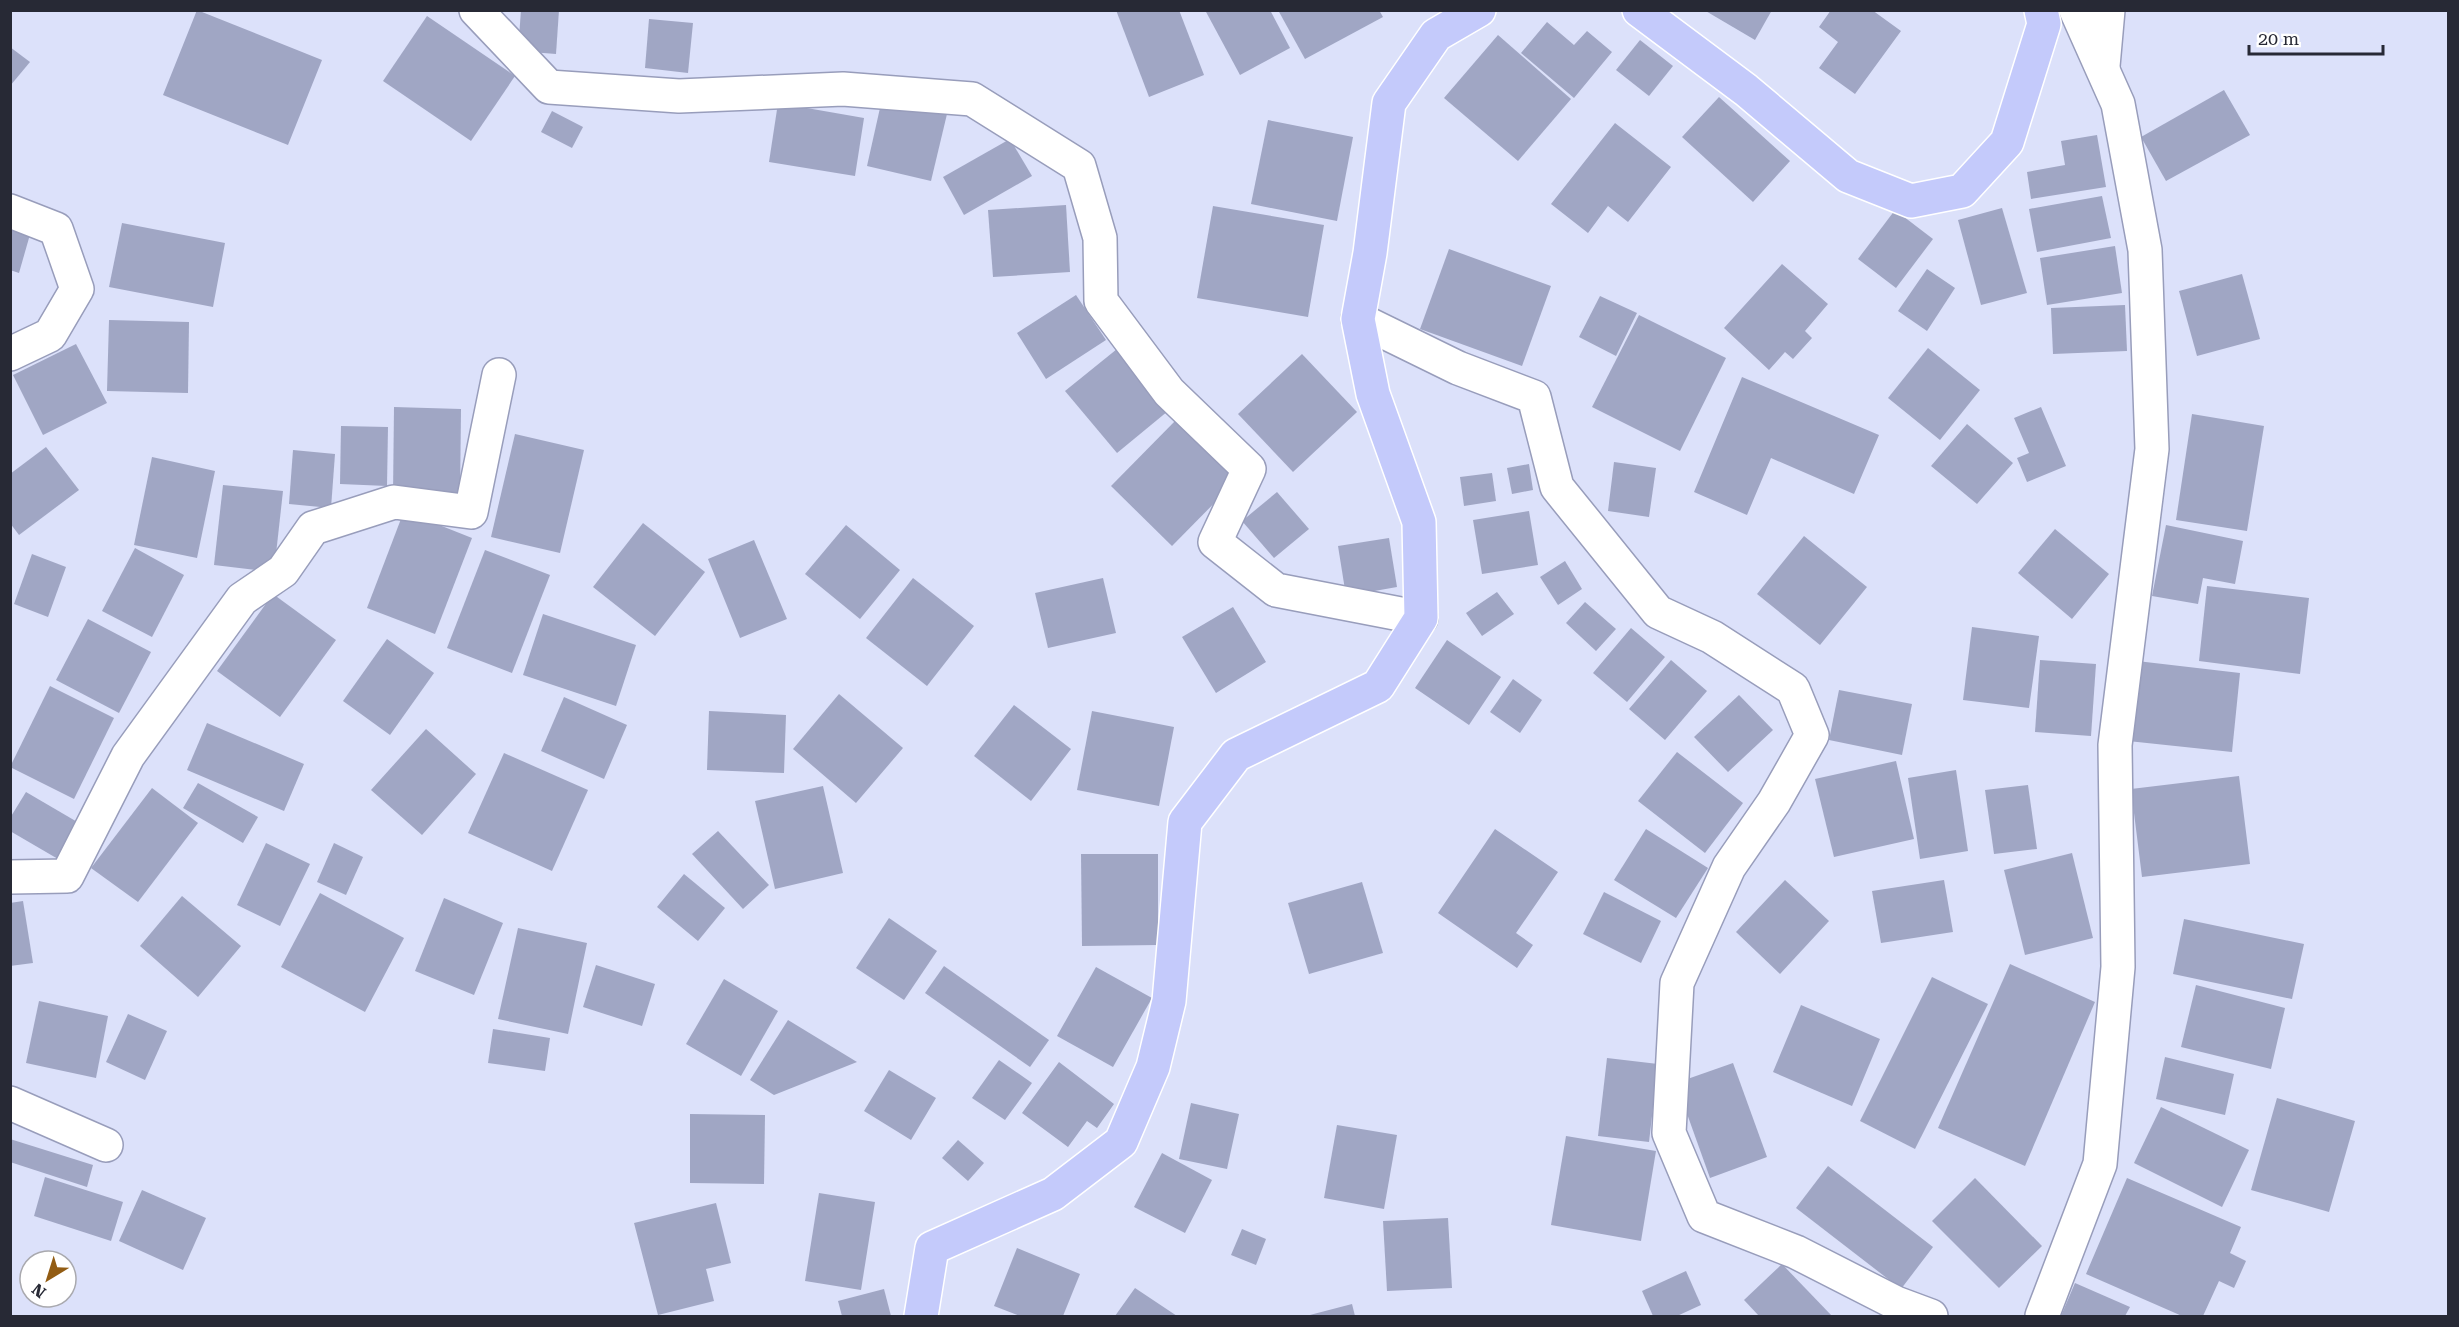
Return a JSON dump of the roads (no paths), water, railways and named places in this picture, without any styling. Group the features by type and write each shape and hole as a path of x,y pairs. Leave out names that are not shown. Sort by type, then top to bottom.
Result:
{"main road":[{"path":"921,1317 932,1248 1053,1194 1121,1142 1153,1067 1169,1001 1185,822 1236,755 1378,686 1421,618 1419,522 1373,394 1358,319 1370,254 1389,103 1436,35 1479,10"},
{"path":"1639,10 1746,90 1848,176 1911,201 1962,191 2007,142 2044,24 2041,10"}],"street":[{"path":"476,10 549,87 679,96 843,89 972,99 1079,166 1100,238 1101,301 1169,392 1249,469 1215,542 1276,590 1421,618"},
{"path":"2042,1317 2100,1164 2118,967 2115,745 2152,449 2145,250 2118,104 2076,10"},
{"path":"2103,70 2108,10"},
{"path":"10,211 56,229 77,289 50,335 10,354"},
{"path":"1358,319 1458,368 1534,397 1557,488 1658,612 1712,637 1793,689 1812,735 1774,802 1729,867 1677,983 1668,1133 1704,1216 1796,1251 1896,1303 1931,1317"},
{"path":"10,877 67,876 128,756 242,599 283,571 313,528 394,502 471,512 499,375"},
{"path":"10,1103 106,1145"}]}
